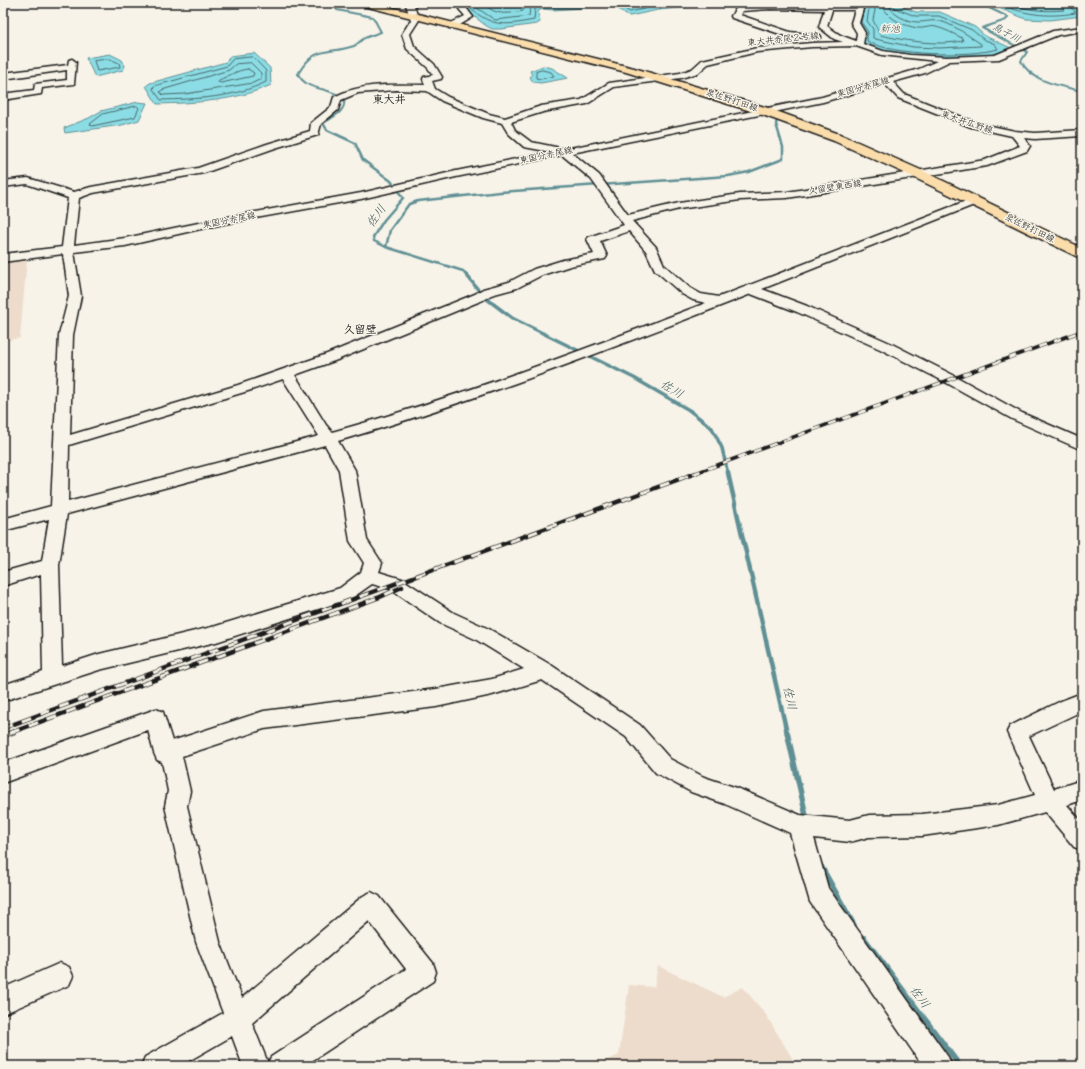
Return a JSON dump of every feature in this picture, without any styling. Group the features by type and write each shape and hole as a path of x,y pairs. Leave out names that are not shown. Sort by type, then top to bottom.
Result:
{"main road":[{"name":"泉佐野打田線","path":"362,3 662,78 764,110 838,138 918,174 1082,254"}],"street":[{"path":"414,3 410,5 415,20 406,34 410,47 431,66 438,77 427,79 431,90 445,99 486,116 505,121 509,125 511,131 528,145 562,151 595,177 628,223 652,250 659,267 686,291 698,297 719,301"},
{"path":"452,26 469,17 463,8 464,5 470,3"},
{"path":"826,5 823,27 837,37"},
{"path":"766,14 796,8 826,5 854,5 859,9 855,23 862,32 862,37 859,44"},
{"path":"766,14 790,30 811,37 837,37 892,55 949,59"},
{"name":"東国分赤尾線","path":"3,258 125,242 216,222 336,201 562,151 824,99 922,71 949,59 996,57 1056,33 1082,29"},
{"name":"東大井赤尾２号線","path":"505,121 541,109 584,102 616,84 662,78 695,71 705,62 757,50 812,45 859,44"},
{"path":"3,76 37,72 72,64 71,82 38,86"},
{"path":"3,98 38,92 37,72"},
{"name":"東大井広野線","path":"888,80 891,87 901,96 974,125 1015,134 1035,136 1082,133"},
{"path":"3,184 28,181 74,196 91,190 200,171 271,146 315,133 316,123 335,108 341,96 382,88 431,88"},
{"name":"久留壁東西線","path":"286,372 332,357 483,295 513,285 538,272 567,263 601,256 601,252 593,239 628,223 679,206 740,197 787,195 988,163 1023,150 1025,146 1024,143 1015,134"},
{"path":"53,676 50,565 59,510 63,442 66,335 75,296 68,250 74,196"},
{"path":"3,525 330,438 463,397 593,350 975,201"},
{"path":"750,289 802,309 885,346 950,379 1017,416 1082,445"},
{"path":"3,693 100,662 216,634 346,593 369,576 373,563 359,541 347,470 330,438 320,428 286,372 206,400 63,442"},
{"path":"3,579 50,565"},
{"path":"369,576 396,584 447,618 482,634 544,671 633,731 663,766 699,785 729,795 798,826 850,831 869,826 922,825 998,815 1082,790"},
{"path":"3,773 156,718 164,753 264,720 436,698 492,687 544,671"},
{"path":"1082,702 1068,706 1017,732 1049,801 1082,839"},
{"path":"170,750 179,792 176,806 208,942 256,1066"},
{"path":"798,826 818,894 938,1066"},
{"path":"154,1066 238,1019 371,904 424,972 280,1066"},
{"path":"3,1001 60,976"}],"shaded area":[{"path":"27,258 20,338 3,341 3,261"},
{"path":"658,966 723,997 743,987 766,1015 797,1066 594,1066 619,1055 629,985 654,987"}],"water":[{"path":"473,3 579,3 584,6 582,8 553,10 543,9 538,11 540,22 537,24 492,29 466,10 466,7"},
{"path":"616,3 726,3 658,10 630,16 626,15 617,8"},
{"name":"新池","path":"852,3 893,3 916,12 940,12 975,27 985,36 1011,48 984,56 948,58 911,56 882,51 862,44 857,23 860,9"},
{"path":"986,3 1069,3 1082,9 1082,16 1050,20 1026,19"},
{"path":"254,53 270,68 271,85 244,95 186,103 157,104 146,86 150,83 226,62 230,56"},
{"path":"110,54 122,60 125,66 123,70 95,77 86,58"},
{"path":"543,66 552,68 568,78 541,83 533,82 530,77 532,75 530,71"},
{"path":"138,102 147,103 139,120 122,125 65,133 64,128 89,118 101,111"}],"waterway":[{"name":"佐川","path":"328,120 338,114 342,109 344,106 344,99 332,92 307,84 298,74 304,65 316,55 322,52 345,49 354,46 365,38 381,32 373,17 337,10 335,7 339,3"},
{"name":"烏子川","path":"979,3 1008,17 1006,20 982,28 1027,52 1021,61 1032,74 1047,82 1082,91"},
{"name":"佐川","path":"330,119 323,123 327,130 355,143 363,160 391,181 403,198 384,220 373,237 374,241 386,247"},
{"path":"386,247 390,230 409,204 418,201 500,192 728,176 749,172 783,159 783,147 776,124 777,120"},
{"name":"佐川","path":"386,247 463,271 465,274"},
{"name":"佐川","path":"465,273 483,296 512,318 634,378 689,410 712,428 722,448 728,474"},
{"name":"佐川","path":"728,473 787,733"},
{"name":"佐川","path":"787,732 807,820"},
{"name":"佐川","path":"821,866 854,925"},
{"name":"佐川","path":"864,938 960,1066"}],"railway":[{"path":"693,474 1082,331"},
{"path":"3,728 696,473"},
{"path":"10,733 380,597 402,587"},
{"path":"3,736 13,732"}],"district":[{"name":"東大井","path":"389,99"},
{"name":"久留壁","path":"360,329"}]}
